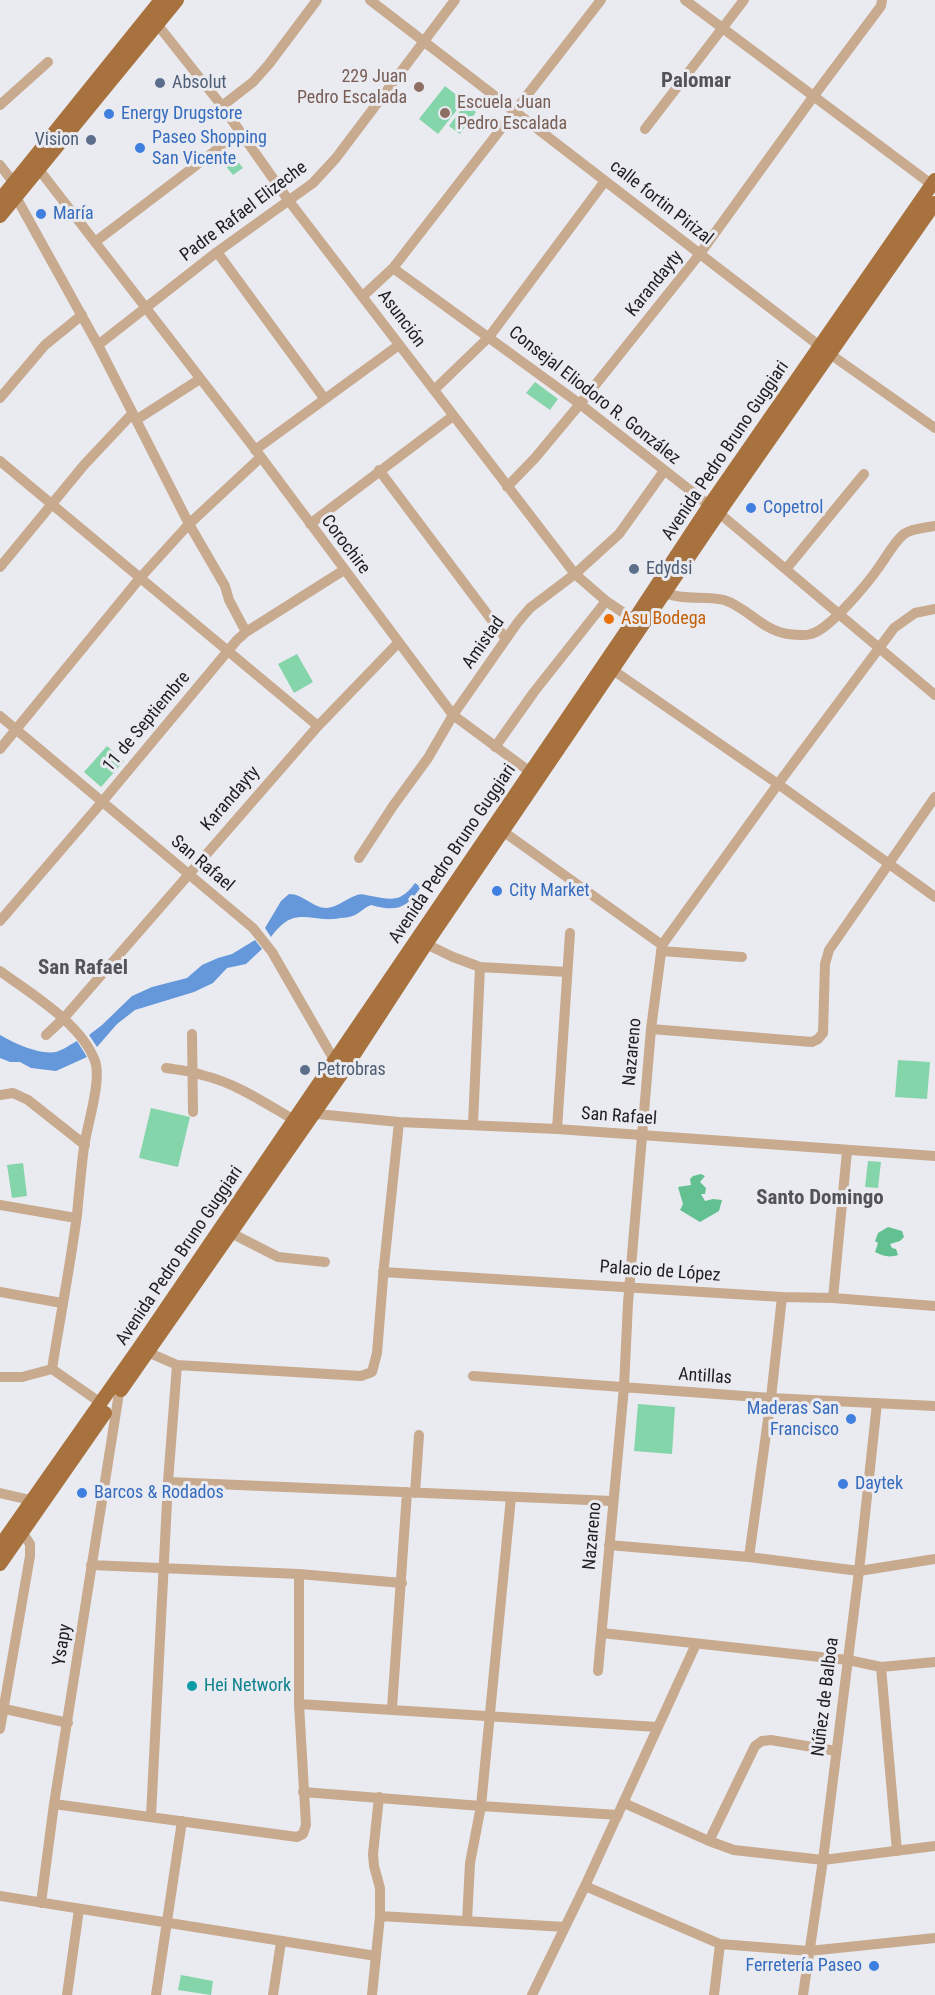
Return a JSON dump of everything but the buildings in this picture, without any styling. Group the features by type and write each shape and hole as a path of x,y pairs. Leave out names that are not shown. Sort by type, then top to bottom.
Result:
{"main road":[{"path":"153,19 161,0"},
{"path":"0,216 15,190 153,19 177,0"},
{"name":"Avenida Pedro Bruno Guggiari","path":"338,1067 714,509 825,350 930,207 934,184"},
{"path":"0,200 15,190"},
{"name":"Avenida Pedro Bruno Guggiari","path":"638,623 665,593 714,509"},
{"name":"Avenida Pedro Bruno Guggiari","path":"0,1546 119,1393 144,1350 302,1115 426,944 499,828"},
{"name":"Avenida Pedro Bruno Guggiari","path":"0,1564 22,1532 37,1501 101,1403 144,1350 231,1233 302,1115"}],"street":[{"path":"222,106 253,82 264,70 317,0"},
{"name":"calle fortin Pirizal","path":"370,0 699,255 825,350 935,428"},
{"name":"Padre Rafael Elizeche","path":"98,345 217,252 314,183 326,171 455,0"},
{"path":"363,296 393,268 601,0"},
{"path":"685,0 813,97 934,184"},
{"path":"645,129 744,0"},
{"name":"Karandayty","path":"507,487 536,458 699,255 881,3"},
{"name":"Asunción","path":"153,19 222,106 289,201 574,574 606,601 638,623"},
{"path":"0,105 48,62"},
{"path":"95,242 240,132"},
{"path":"0,165 98,345 189,524 225,586 229,600 246,632"},
{"name":"Corochire","path":"35,165 258,454 453,715 535,776"},
{"path":"434,390 489,337 605,181"},
{"path":"217,252 324,398"},
{"name":"Consejal Eliodoro R. González","path":"393,268 580,404 714,509 935,695"},
{"path":"0,398 45,345 82,315"},
{"path":"0,749 140,578 258,454 324,398 399,345"},
{"path":"0,567 84,465 134,417 200,379"},
{"path":"310,524 453,416"},
{"path":"0,461 318,726"},
{"path":"379,470 506,639"},
{"name":"Amistad","path":"359,858 428,758 453,715 530,608 574,574 619,534 664,471"},
{"path":"786,569 864,474"},
{"path":"665,593 686,599 727,601 768,627 788,634 812,634 838,614 867,584 904,534 935,525"},
{"name":"11 de Septiembre","path":"0,921 228,650 246,632 344,570"},
{"path":"495,747 534,692 606,601"},
{"name":"Nazareno","path":"598,1671 624,1387 651,1029 661,948 778,784 894,628 915,613 935,609"},
{"name":"Karandayty","path":"45,1035 63,1018 318,726 398,643"},
{"path":"608,667 778,784 935,897"},
{"name":"San Rafael","path":"0,716 253,928 272,952 338,1067"},
{"path":"651,1029 812,1042 818,1039 823,1034 825,964 829,950 935,797"},
{"path":"499,828 661,948 742,957"},
{"path":"557,1128 570,933"},
{"path":"426,944 480,967 567,972"},
{"path":"473,1124 480,967"},
{"path":"0,970 63,1018 80,1035 92,1054 96,1068 96,1084 52,1370"},
{"path":"192,1034 193,1112"},
{"path":"166,1068 222,1081 302,1115"},
{"path":"0,1095 13,1093 28,1100 85,1145"},
{"name":"San Rafael","path":"302,1115 399,1122 557,1128 935,1156"},
{"path":"144,1350 177,1365 361,1376 372,1372 377,1353 399,1122"},
{"path":"834,1298 847,1150"},
{"path":"0,1205 76,1218"},
{"path":"231,1233 278,1257 325,1262"},
{"name":"Palacio de López","path":"383,1272 935,1306"},
{"path":"0,1292 62,1304"},
{"path":"749,1557 771,1398 782,1297"},
{"path":"151,1816 168,1482 177,1365"},
{"path":"0,1377 22,1377 52,1370 101,1403"},
{"name":"Antillas","path":"473,1376 771,1398 935,1406"},
{"name":"Ysapy","path":"41,1903 54,1804 119,1393"},
{"name":"Núñez de Balboa","path":"803,1995 823,1860 878,1403"},
{"path":"392,1708 411,1492 419,1435"},
{"path":"168,1482 612,1501"},
{"path":"0,1493 37,1501"},
{"path":"467,1921 470,1863 481,1806 511,1497"},
{"path":"0,1729 30,1556 30,1544 22,1532"},
{"path":"609,1545 749,1557 859,1571 935,1559"},
{"path":"91,1565 299,1574 402,1583"},
{"path":"54,1804 297,1837 303,1834 306,1825 299,1704 299,1574"},
{"path":"602,1633 848,1660 881,1667 935,1662"},
{"path":"531,1995 585,1886 696,1644"},
{"path":"881,1667 897,1851"},
{"path":"299,1704 392,1708 657,1727"},
{"path":"2,1709 68,1723"},
{"path":"708,1841 755,1746 771,1740 836,1751"},
{"path":"303,1792 618,1815"},
{"path":"372,1995 380,1916 380,1888 373,1854 379,1797"},
{"path":"624,1803 708,1841 734,1850 823,1860 935,1846"},
{"path":"156,1995 182,1821"},
{"path":"585,1886 720,1944 809,1951 935,1938"},
{"path":"0,1896 376,1956"},
{"path":"67,1995 79,1910"},
{"path":"380,1916 565,1927"},
{"path":"273,1995 280,1942"},
{"path":"714,1995 720,1944"}],"green space":[{"path":"445,86 464,101 438,134 419,119"},
{"path":"465,104 476,112 460,134 449,126"},
{"path":"230,152 243,168 233,175 221,160"},
{"path":"535,382 558,399 550,410 526,393"},
{"path":"297,654 313,682 294,693 278,664"},
{"path":"107,746 124,761 101,787 84,772"},
{"path":"898,1060 930,1062 927,1099 895,1097"},
{"path":"151,1108 190,1117 178,1167 139,1158"},
{"path":"868,1161 881,1162 878,1188 865,1187"},
{"path":"23,1163 27,1196 12,1198 7,1165"},
{"path":"701,1174 705,1176 700,1182 706,1188 705,1194 701,1194 705,1201 722,1200 719,1211 700,1222 680,1210 683,1204 678,1187 691,1185 690,1179"},
{"path":"888,1227 902,1231 904,1237 890,1244 896,1249 898,1255 886,1256 875,1252 878,1233"},
{"path":"638,1404 675,1407 672,1454 634,1451"},
{"path":"181,1975 213,1981 211,1995 178,1990"}],"water":[{"path":"415,883 421,887 411,900 400,907 388,908 371,905 355,915 344,918 296,918 280,927 271,937 265,928 281,901 289,894 327,908 361,894 385,898 401,897"},
{"path":"255,940 262,949 246,964 227,968 213,983 194,992 135,1010 117,1024 97,1047 89,1035 132,996 152,987 187,978 202,965 232,954"},
{"path":"0,1035 27,1048 42,1052 56,1052 77,1041 87,1057 56,1071 31,1068 20,1062 10,1062 0,1058"}],"place":[{"name":"Absolut","path":"160,83"},
{"name":"229 Juan Pedro Escalada","path":"419,87"},
{"name":"Escuela Juan Pedro Escalada","path":"445,113"},
{"name":"Energy Drugstore","path":"109,114"},
{"name":"Vision","path":"91,140"},
{"name":"Paseo Shopping San Vicente","path":"140,148"},
{"name":"María","path":"41,214"},
{"name":"Copetrol","path":"751,508"},
{"name":"Edydsi","path":"634,569"},
{"name":"Asu Bodega","path":"609,619"},
{"name":"City Market","path":"497,891"},
{"name":"Petrobras","path":"305,1070"},
{"name":"Maderas San Francisco","path":"851,1419"},
{"name":"Daytek","path":"843,1484"},
{"name":"Barcos & Rodados","path":"82,1493"},
{"name":"Hei Network","path":"192,1686"},
{"name":"Ferretería Paseo","path":"874,1966"}],"district":[{"name":"Palomar","path":"696,82"},
{"name":"San Rafael","path":"83,969"},
{"name":"Santo Domingo","path":"820,1199"}]}
